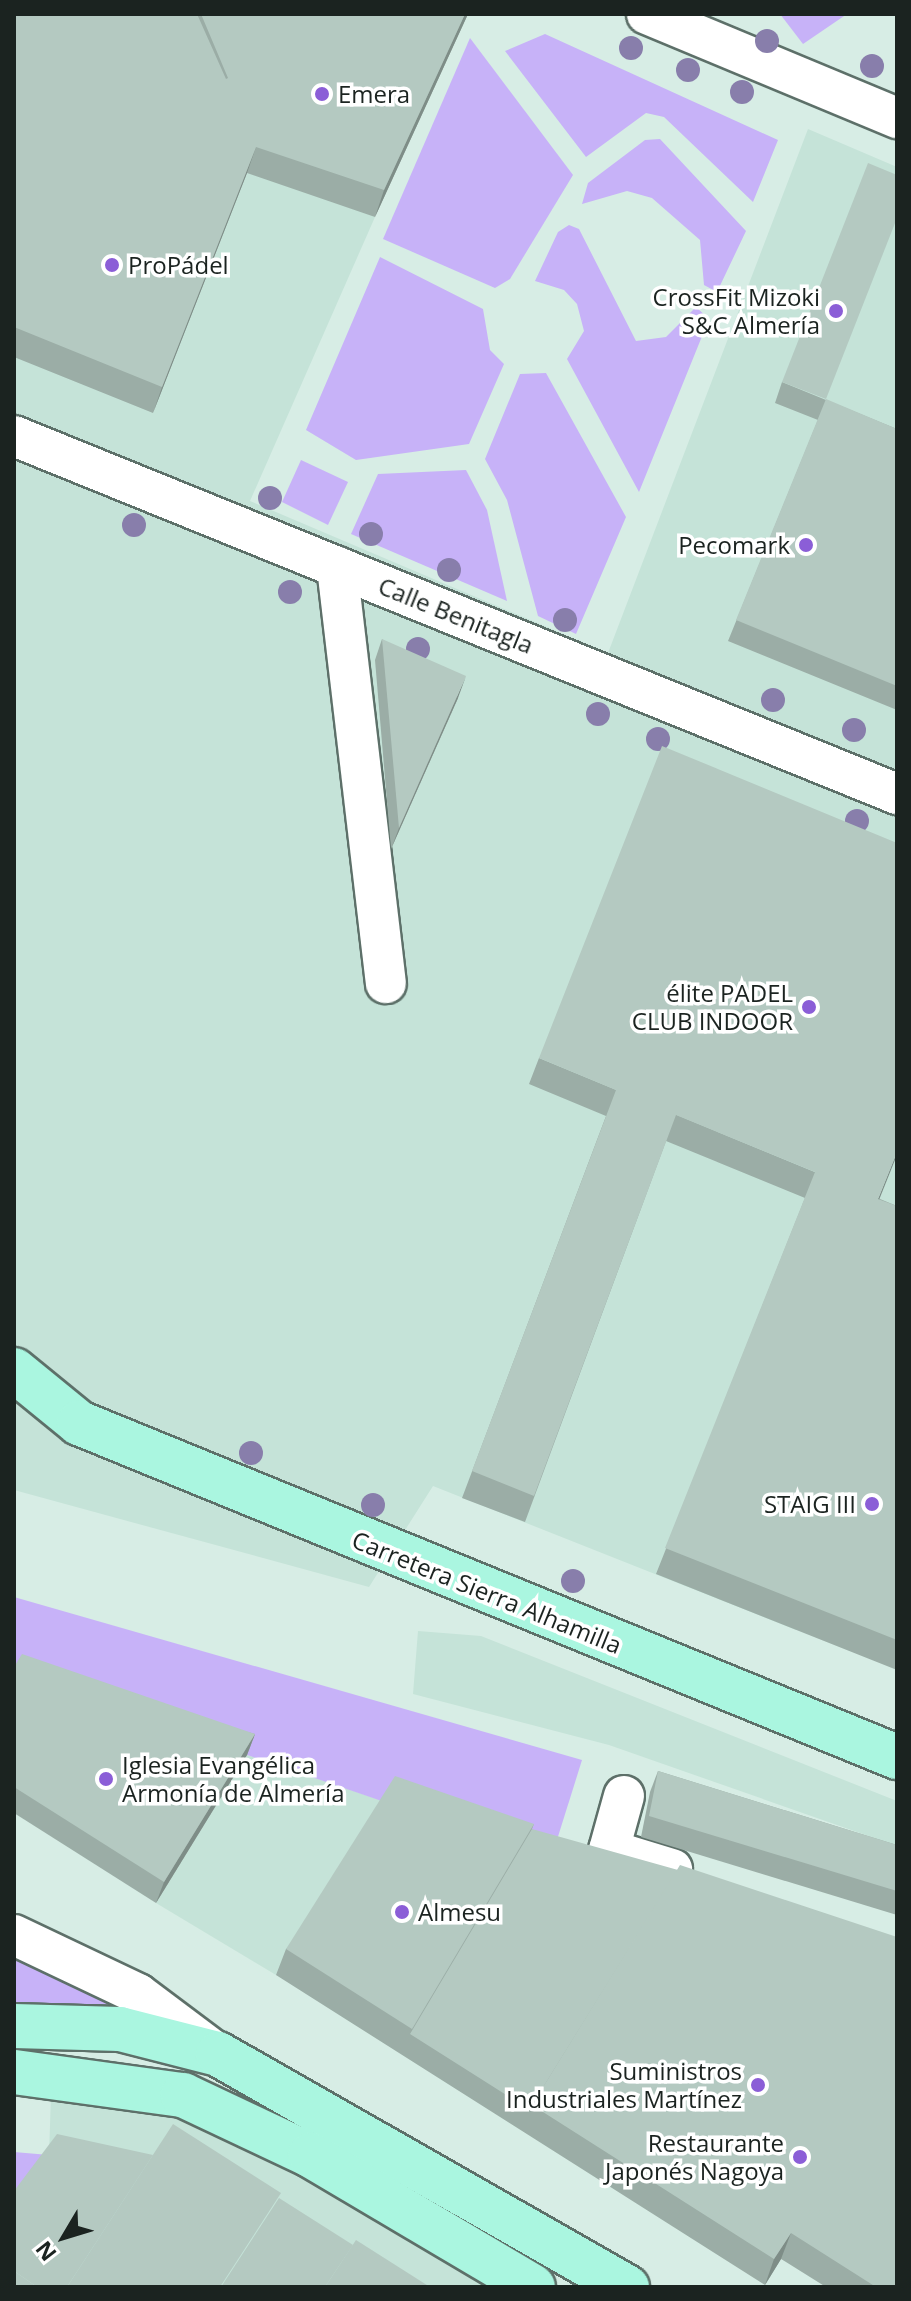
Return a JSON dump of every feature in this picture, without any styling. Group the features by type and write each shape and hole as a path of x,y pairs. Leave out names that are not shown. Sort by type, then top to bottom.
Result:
{"main road":[{"name":"Carretera Sierra Alhamilla","path":"14,1370 79,1423 897,1757"},
{"path":"14,2026 120,2029 218,2054 627,2287"},
{"path":"14,2072 183,2095 310,2155 533,2287"}],"street":[{"path":"647,14 897,118"},
{"name":"Calle Benitagla","path":"14,436 897,794"},
{"path":"337,567 386,983"},
{"path":"624,1796 609,1850 713,1882"},
{"path":"14,1935 138,1994 218,2054"}],"shaded area":[{"path":"14,14 375,217 250,501 608,653 808,129 897,167 897,1377 796,1630 433,1486 369,1587 14,1490"},
{"path":"780,14 847,14 803,44"},
{"path":"545,34 778,140 753,202 664,117 646,113 586,157 505,51"},
{"path":"470,38 573,175 510,279 495,288 383,239"},
{"path":"660,139 746,231 717,292 704,285 700,240 652,198 627,191 582,204 588,183 645,140"},
{"path":"569,225 579,229 636,341 666,337 696,307 709,319 639,492 567,359 584,331 577,304 564,290 535,281 558,232"},
{"path":"380,257 483,309 490,350 504,364 469,444 356,460 306,430"},
{"path":"546,373 626,517 576,634 538,616 507,500 485,459 520,374"},
{"path":"301,460 348,482 328,525 282,502"},
{"path":"466,470 487,510 507,601 351,534 378,474"},
{"path":"14,1597 582,1760 551,1859 14,1675"},
{"path":"418,1631 481,1636 897,1801 897,1846 609,1745 413,1694"},
{"path":"247,1755 386,1802 276,1975 156,1903"},
{"path":"14,1957 82,1986 127,2012 14,2007"},
{"path":"51,2095 130,2101 252,2143 496,2287 14,2287 14,2202 49,2155"},
{"path":"14,2152 49,2155 14,2202"}],"building":[{"name":"ProPádel","path":"14,14 197,14 226,79 201,14 465,14 384,190 256,147 162,387 14,327"},
{"name":"CrossFit Mizoki S&C Almería","path":"868,163 897,175 897,218 826,399 782,382"},
{"path":"826,399 897,429 897,686 736,620"},
{"path":"382,639 466,676 399,828"},
{"path":"662,746 897,843 897,1152 878,1199 897,1206 897,1640 665,1548 815,1172 676,1115 534,1496 472,1471 616,1090 539,1058"},
{"path":"22,1654 255,1734 164,1882 14,1787 14,1667"},
{"path":"658,1771 897,1845 897,1891 649,1816"},
{"name":"Almesu","path":"395,1776 534,1824 412,2029 286,1949"},
{"path":"532,1829 678,1870 530,2110 410,2034"},
{"path":"680,1865 897,1937 897,2287 876,2287 791,2233 774,2259 532,2105"},
{"path":"173,2124 281,2193 220,2287 67,2287"},
{"path":"57,2134 153,2155 67,2287 37,2287 14,2271 14,2191"},
{"path":"279,2198 353,2245 325,2287 221,2287"},
{"path":"356,2240 430,2287 325,2287"},
{"path":"14,2271 37,2287 14,2287"}],"place":[{"name":"Emera","path":"322,94"},
{"name":"ProPádel","path":"112,265"},
{"name":"CrossFit Mizoki S&C Almería","path":"836,311"},
{"name":"Pecomark","path":"806,545"},
{"name":"élite PADEL CLUB INDOOR","path":"809,1007"},
{"name":"STAIG III","path":"872,1504"},
{"name":"Iglesia Evangélica Armonía de Almería","path":"106,1779"},
{"name":"Almesu","path":"402,1912"},
{"name":"Suministros Industriales Martínez","path":"758,2085"},
{"name":"Restaurante Japonés Nagoya","path":"800,2157"}]}
